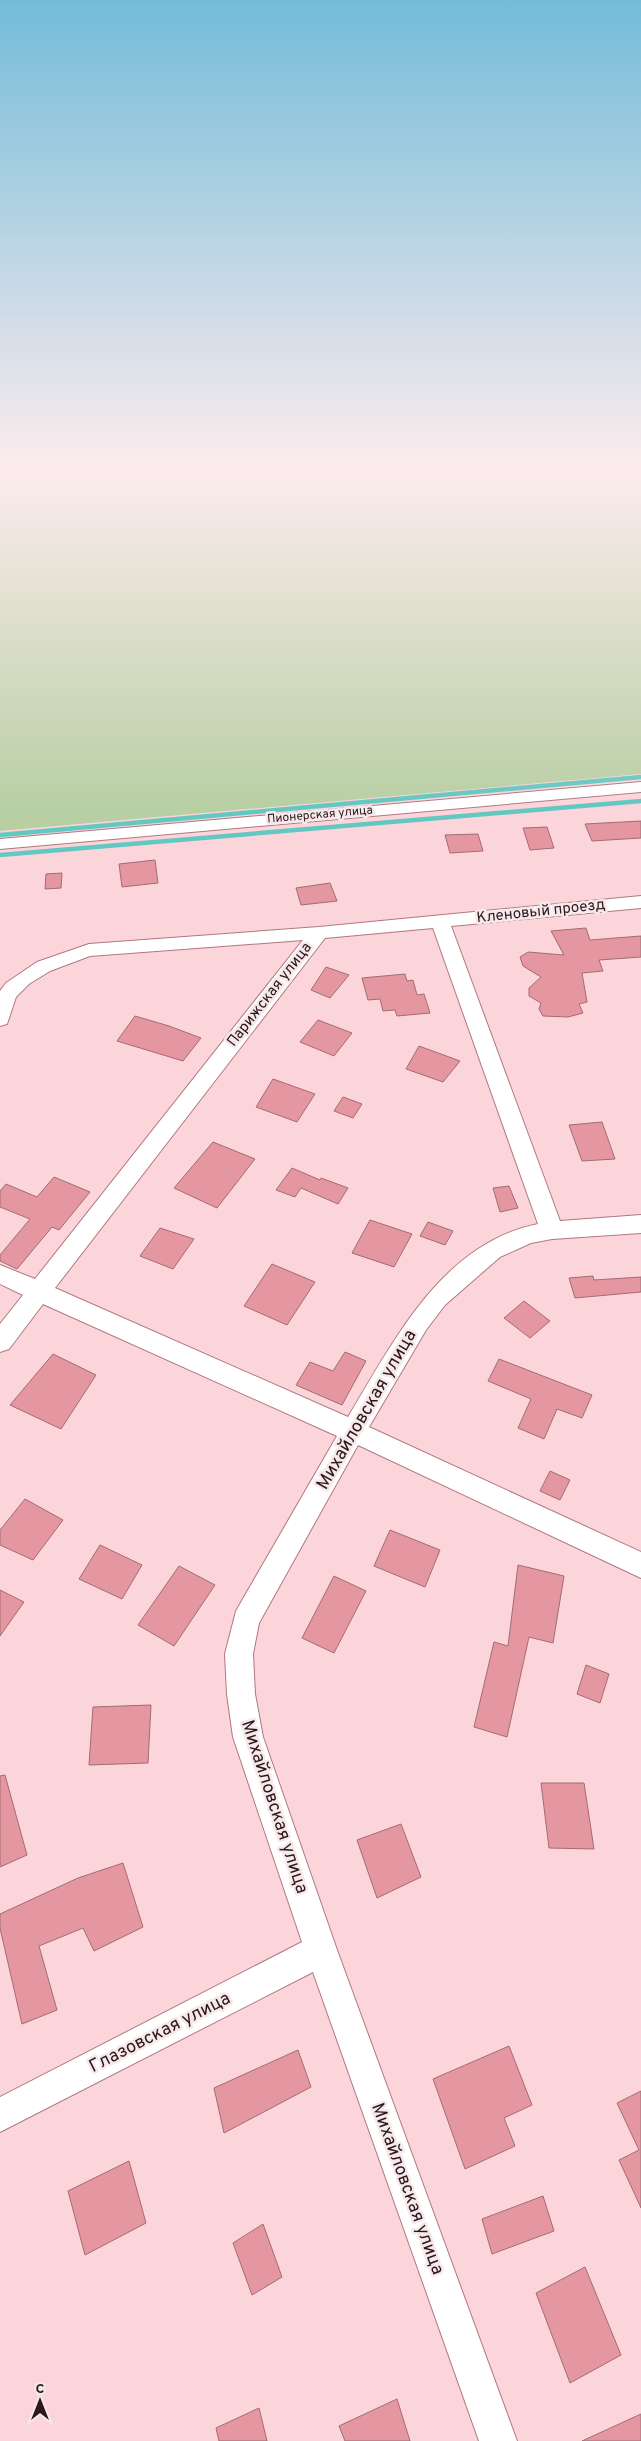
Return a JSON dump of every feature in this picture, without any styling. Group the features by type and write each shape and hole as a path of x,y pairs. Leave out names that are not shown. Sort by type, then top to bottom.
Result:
{"street":[{"name":"Пионерская улица","path":"0,844 641,787"},
{"name":"Кленовый проезд","path":"440,922 641,902"},
{"name":"Парижская улица","path":"0,1342 319,933 440,922"},
{"path":"440,922 552,1230"},
{"path":"0,1019 8,995 21,980 62,958 89,950 319,933"},
{"name":"Михайловская улица","path":"498,2441 321,1950 248,1737 241,1694 240,1654 246,1620 353,1431 418,1323 437,1298 492,1251 527,1235 552,1230 641,1224"},
{"path":"0,1274 353,1431 641,1565"},
{"name":"Глазовская улица","path":"0,2115 321,1950"}],"green space":[{"path":"0,580 641,580 641,774 0,831"}],"building":[{"path":"641,821 641,838 592,841 585,824"},
{"path":"547,827 554,848 530,850 523,828"},
{"path":"478,834 483,851 450,853 445,835"},
{"path":"155,860 158,883 122,887 119,864"},
{"path":"62,873 61,888 45,889 46,874"},
{"path":"330,883 337,901 301,905 296,888"},
{"path":"586,928 590,940 641,936 641,957 599,960 603,971 582,973 587,1002 579,1004 583,1013 568,1017 543,1016 539,1009 541,1003 529,996 529,988 541,977 523,966 520,957 528,952 564,955 551,931"},
{"path":"326,967 349,975 330,998 311,990"},
{"path":"405,974 407,981 413,980 417,995 424,994 430,1013 397,1016 395,1010 383,1011 380,999 368,1000 362,978"},
{"path":"135,1016 201,1038 183,1061 117,1041"},
{"path":"318,1020 352,1033 334,1056 300,1042"},
{"path":"419,1046 460,1061 443,1082 406,1069"},
{"path":"273,1079 315,1094 297,1122 256,1107"},
{"path":"343,1097 362,1104 353,1118 334,1111"},
{"path":"602,1122 615,1159 582,1161 569,1125"},
{"path":"213,1142 255,1159 217,1208 174,1188"},
{"path":"292,1168 320,1180 321,1178 348,1188 338,1204 301,1188 295,1197 276,1190"},
{"path":"54,1177 90,1192 59,1230 52,1227 17,1269 0,1261 0,1255 30,1219 0,1207 0,1191 6,1184 37,1197"},
{"path":"509,1186 518,1208 500,1212 493,1188"},
{"path":"370,1220 412,1234 394,1267 352,1253"},
{"path":"428,1222 453,1231 445,1245 420,1236"},
{"path":"160,1228 194,1239 173,1269 140,1256"},
{"path":"272,1264 315,1282 287,1325 244,1306"},
{"path":"593,1276 594,1280 641,1277 641,1292 575,1298 569,1278"},
{"path":"524,1301 550,1321 530,1338 504,1318"},
{"path":"345,1352 366,1361 342,1405 296,1385 310,1362 333,1371"},
{"path":"53,1354 96,1375 61,1429 10,1405"},
{"path":"499,1359 592,1395 582,1418 557,1409 544,1439 518,1428 531,1399 488,1381"},
{"path":"550,1471 570,1480 560,1500 540,1491"},
{"path":"25,1499 63,1520 33,1560 0,1545 0,1530"},
{"path":"390,1530 440,1550 425,1587 374,1566"},
{"path":"100,1545 142,1565 122,1599 79,1579"},
{"path":"518,1565 564,1576 553,1643 529,1637 507,1737 474,1727 494,1642 508,1646"},
{"path":"179,1566 215,1585 174,1646 138,1625"},
{"path":"334,1576 366,1591 334,1653 302,1638"},
{"path":"0,1590 24,1602 0,1636"},
{"path":"586,1665 609,1674 600,1703 577,1694"},
{"path":"151,1705 148,1763 89,1765 93,1707"},
{"path":"5,1775 27,1855 0,1867 0,1776"},
{"path":"541,1783 584,1783 594,1849 549,1848"},
{"path":"401,1824 421,1877 377,1898 357,1840"},
{"path":"123,1863 143,1927 94,1951 83,1928 39,1946 57,2010 22,2024 0,1928 0,1914 78,1878"},
{"path":"509,2046 532,2105 504,2118 515,2146 465,2169 433,2079"},
{"path":"298,2050 311,2087 224,2133 214,2088"},
{"path":"641,2091 641,2208 619,2160 639,2150 617,2103"},
{"path":"129,2161 146,2223 85,2255 68,2191"},
{"path":"543,2196 554,2231 492,2254 482,2219"},
{"path":"263,2224 282,2277 252,2295 233,2243"},
{"path":"585,2267 621,2355 570,2383 536,2293"},
{"path":"397,2399 410,2441 345,2441 339,2426"},
{"path":"259,2408 267,2441 219,2441 216,2428"},
{"path":"641,2414 641,2441 582,2441"}],"waterway":[{"path":"0,835 641,777"},
{"path":"0,855 641,801"}]}
